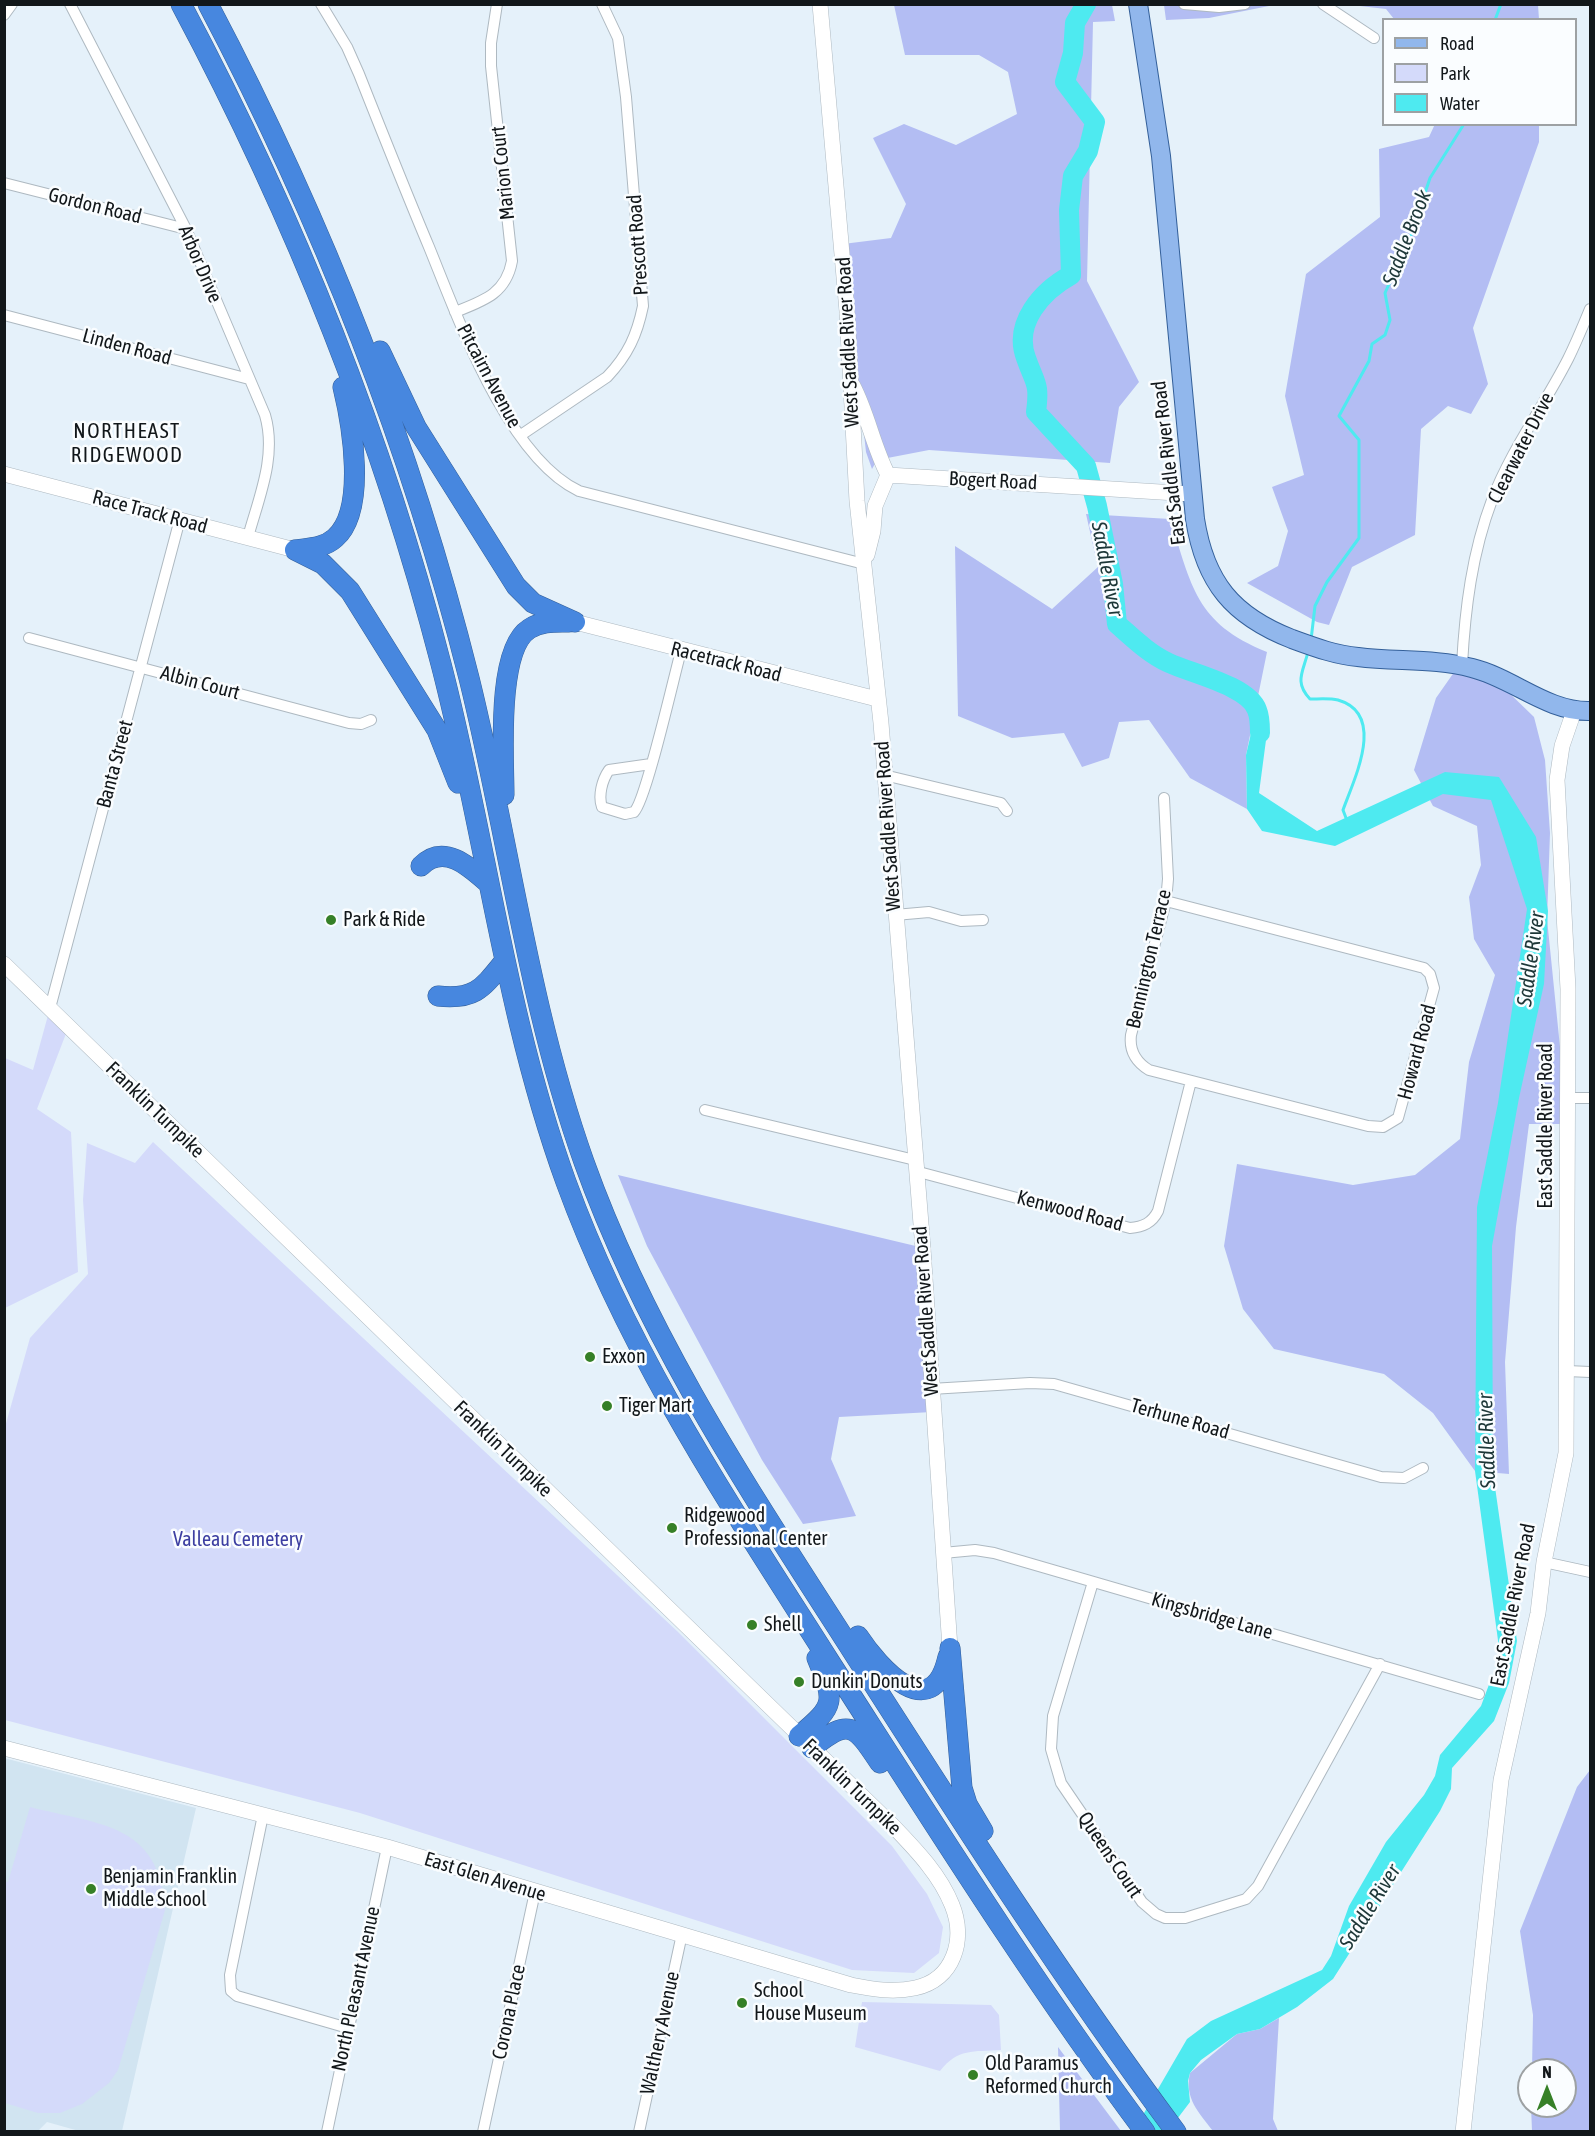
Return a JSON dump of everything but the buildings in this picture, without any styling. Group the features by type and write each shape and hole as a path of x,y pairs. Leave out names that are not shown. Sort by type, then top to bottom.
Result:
{"highway":[{"path":"180,4 253,146 326,314 369,429 420,585 451,704 482,844 504,963 546,1123 603,1275 673,1412 798,1611 1025,1964 1145,2132"},
{"path":"208,4 302,193 352,279 384,362 405,406 521,593 533,603 575,622"},
{"path":"302,193 372,365 424,520 464,658 505,839 546,1040 569,1119 604,1215 637,1291 674,1364 803,1575 1025,1920 1176,2132"},
{"path":"295,550 322,546 340,532 347,519 353,480 353,433 326,314"},
{"path":"295,550 323,564 344,583 412,688 444,744 482,844"},
{"path":"505,839 503,732 513,651 524,633 535,626 550,622 575,622"},
{"path":"420,866 434,857 453,858 489,884"},
{"path":"438,996 455,997 473,994 484,986 504,963"},
{"path":"803,1575 855,1632 875,1661 908,1687 921,1690 937,1684 943,1675 950,1648"},
{"path":"798,1611 830,1692 825,1713 806,1742"},
{"path":"950,1648 964,1796 970,1812 997,1853 1025,1920"},
{"path":"806,1742 836,1729 847,1729 858,1734 902,1798 952,1852"},
{"path":"1136,2078 1190,2132"}],"main road":[{"name":"East Saddle River Road","path":"1138,4 1161,156 1192,494 1200,547 1221,591 1245,615 1310,645 1360,658 1462,665 1487,672 1549,703 1582,711"}],"street":[{"path":"4,15 12,4"},
{"name":"Arbor Drive","path":"70,4 186,229 265,415 270,446 248,537"},
{"name":"Pitcairn Avenue","path":"321,4 347,47 359,74 472,354 520,435 555,477 579,491 864,564"},
{"name":"Marion Court","path":"455,312 490,298 498,292 510,273 512,261 491,66 491,43 497,4"},
{"name":"Prescott Road","path":"520,435 608,377 636,339 643,306 620,49 613,22 602,4"},
{"name":"West Saddle River Road","path":"820,4 831,97 864,564 884,775 950,1648"},
{"path":"1184,4 1220,7 1245,4"},
{"path":"1323,4 1374,38"},
{"name":"Gordon Road","path":"4,183 186,229"},
{"name":"Clearwater Drive","path":"1462,665 1465,612 1476,556 1493,499 1514,453 1568,359 1590,309"},
{"name":"Linden Road","path":"4,315 249,379"},
{"path":"850,381 861,402 874,447 888,475 875,506 873,531 864,564"},
{"name":"Race Track Road","path":"4,474 295,550"},
{"name":"Bogert Road","path":"888,475 1192,494"},
{"name":"Banta Street","path":"50,1008 180,519"},
{"name":"Racetrack Road","path":"575,622 681,651 877,699"},
{"name":"Albin Court","path":"29,638 349,723 361,724 371,720"},
{"path":"651,764 609,770 604,778 600,799 602,807 625,814 634,812 640,805 651,764 681,651"},
{"name":"East Saddle River Road","path":"1463,2132 1501,1779 1538,1613 1544,1562 1566,1453 1568,989 1557,780 1563,746 1582,711"},
{"path":"884,775 1001,803 1007,811"},
{"name":"Bennington Terrace","path":"1164,798 1168,879 1166,901 1131,1035 1132,1050 1135,1059 1149,1070 1191,1081"},
{"name":"Howard Road","path":"1166,901 1417,964 1424,968 1433,981 1434,988 1401,1114 1388,1125 1368,1126 1191,1081"},
{"path":"895,915 929,912 961,921 983,920"},
{"name":"Franklin Turnpike","path":"4,964 895,1828 935,1875 956,1915 958,1939 954,1957"},
{"name":"Kenwood Road","path":"915,1166 1130,1228 1139,1227 1148,1223 1158,1210 1191,1081"},
{"path":"1569,1098 1590,1098"},
{"path":"705,1110 915,1166"},
{"path":"1567,1371 1590,1371"},
{"name":"Terhune Road","path":"931,1389 1030,1383 1054,1384 1381,1477 1404,1478 1423,1468"},
{"name":"Kingsbridge Lane","path":"943,1553 983,1550 1479,1694"},
{"path":"1544,1562 1590,1572"},
{"name":"Queens Court","path":"1093,1582 1053,1716 1051,1749 1054,1766 1061,1783 1142,1902 1156,1914 1165,1918 1185,1918 1246,1899 1258,1886 1380,1664"},
{"name":"East Glen Avenue","path":"4,1748 387,1847 836,1981 877,1990 899,1990 925,1985 942,1974 954,1957"},
{"path":"263,1815 229,1987 237,1996 348,2028"},
{"name":"North Pleasant Avenue","path":"327,2132 387,1847"},
{"name":"Corona Place","path":"483,2132 535,1892"},
{"name":"Walthery Avenue","path":"639,2132 682,1934"},
{"name":"East Saddle River Road","path":"1454,2132 1467,2081"}],"shaded area":[{"path":"894,5 1112,5 1115,21 1093,22 1087,281 1139,382 1119,407 1110,463 929,450 877,460 872,469 866,452 843,244 891,238 906,204 873,138 904,124 956,145 1017,114 1008,72 979,55 905,55"},
{"path":"1164,5 1274,5 1209,18 1166,20"},
{"path":"1351,5 1538,5 1539,18 1393,18 1386,9"},
{"path":"1434,126 1539,126 1539,142 1473,328 1488,384 1471,414 1448,406 1421,429 1415,535 1352,567 1329,625 1317,622 1247,583 1278,566 1288,531 1272,487 1304,475 1285,396 1306,274 1380,217 1379,149 1429,137"},
{"path":"1086,514 1170,519 1191,583 1210,615 1243,641 1267,652 1246,755 1247,809 1190,778 1149,720 1119,722 1109,758 1082,767 1064,733 1012,738 958,716 955,546 1052,609 1098,567"},
{"path":"1457,668 1501,685 1534,717 1545,760 1550,833 1547,919 1560,1047 1560,1124 1529,1124 1516,1227 1505,1362 1509,1474 1475,1471 1433,1413 1384,1374 1274,1349 1243,1309 1224,1246 1237,1164 1353,1185 1415,1175 1460,1139 1469,1062 1495,975 1474,939 1469,897 1481,865 1477,826 1433,806 1414,770 1436,698"},
{"path":"618,1175 924,1248 932,1412 839,1417 831,1459 856,1516 803,1524 762,1460 647,1246"},
{"name":"Benjamin Franklin Middle School","path":"4,1758 196,1808 122,2131 79,2131 47,2122 38,2131 5,2130"},
{"path":"1590,1770 1590,2131 1532,2131 1531,2118 1577,2118 1577,2058 1532,2058 1533,2015 1520,1931 1577,1787"},
{"path":"1279,2018 1273,2119 1278,2131 1213,2131 1191,2098 1190,2073 1237,2034 1260,2029"},
{"path":"1058,2047 1121,2131 1060,2131"}],"green space":[{"path":"50,1008 67,1031 37,1109 71,1132 78,1272 5,1308 5,1058 33,1070"},
{"name":"Valleau Cemetery","path":"153,1142 677,1631 892,1846 927,1894 943,1927 939,1953 914,1973 852,1970 360,1813 5,1720 5,1427 30,1338 88,1274 83,1200 87,1143 135,1163"},
{"name":"Benjamin Franklin Middle School","path":"30,1807 102,1825 122,1833 139,1844 152,1860 161,1881 165,1910 118,2070 109,2083 82,2104 60,2113 38,2113 5,2103 5,1881 8,1882"},
{"path":"862,2002 991,2005 999,2015 1001,2050 974,2051 960,2055 953,2058 940,2071 855,2047"}],"water":[{"path":"1257,708 1268,725 1259,793 1317,831 1445,772 1499,777 1536,837 1548,911 1544,984 1519,1098 1492,1246 1493,1473 1517,1641 1509,1683 1494,1721 1452,1768 1451,1789 1440,1811 1333,1979 1297,2007 1260,2029 1237,2034 1201,2060 1190,2073 1188,2081 1190,2102 1168,2131 1133,2132 1187,2039 1211,2021 1322,1970 1331,1956 1349,1906 1386,1842 1424,1795 1435,1776 1440,1755 1481,1706 1500,1655 1475,1471 1477,1207 1498,1103 1527,909 1491,800 1443,794 1335,846 1262,831 1247,809 1246,755"}],"waterway":[{"name":"Saddle River","path":"1086,4 1075,23 1073,53 1065,82 1095,122 1088,151 1073,176 1069,210 1071,275 1041,299 1033,309 1023,333 1026,358 1037,389 1036,412 1086,466 1097,506 1113,584 1117,624 1141,645 1162,659 1218,681 1243,694 1257,710 1260,733"},
{"name":"Saddle Brook","path":"1496,18 1501,4"},
{"name":"Saddle Brook","path":"1311,640 1315,606 1327,582 1359,538 1359,440 1339,416 1369,361 1372,344 1385,335 1390,320 1385,293 1411,235 1430,178 1463,126"},
{"name":"Saddle Brook","path":"1308,652 1301,677 1305,693 1310,699 1338,700 1353,707 1361,719 1364,733 1363,749 1343,810 1346,818"}],"place":[{"name":"Park & Ride","path":"331,920"},
{"name":"Exxon","path":"590,1357"},
{"name":"Tiger Mart","path":"607,1406"},
{"name":"Ridgewood Professional Center","path":"672,1528"},
{"name":"Shell","path":"752,1625"},
{"name":"Dunkin' Donuts","path":"799,1682"},
{"name":"Benjamin Franklin Middle School","path":"91,1889"},
{"name":"School House Museum","path":"742,2003"},
{"name":"Old Paramus Reformed Church","path":"973,2075"}],"district":[{"name":"NORTHEAST RIDGEWOOD","path":"127,443"}]}
